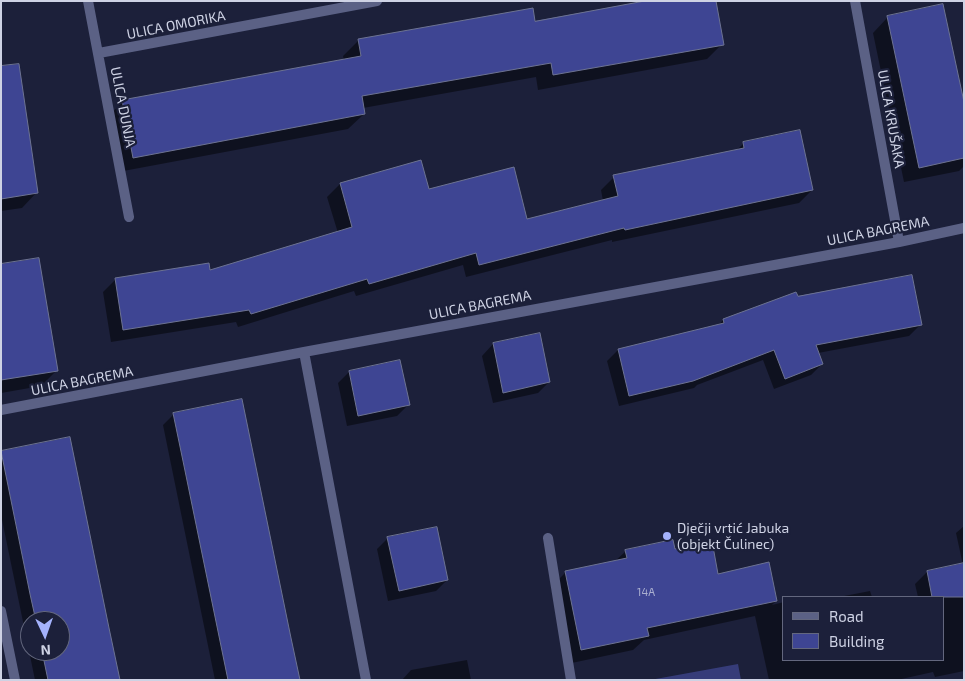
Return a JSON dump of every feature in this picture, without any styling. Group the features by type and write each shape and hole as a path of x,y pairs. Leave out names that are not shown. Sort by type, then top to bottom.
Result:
{"street":[{"name":"ULICA DUNJA","path":"88,1 129,217"},
{"name":"ULICA OMORIKA","path":"98,53 377,1"},
{"name":"ULICA KRUŠAKA","path":"855,1 899,242"},
{"name":"ULICA BAGREMA","path":"1,410 899,242 964,228"},
{"path":"304,352 366,680"},
{"path":"548,538 571,680"},
{"path":"1,611 15,680"}],"shaded area":[{"path":"738,664 741,680 650,680"}],"building":[{"path":"645,1 716,1 724,45 553,75 551,63 362,96 365,114 133,158 122,100 361,56 358,39 533,8 535,21"},
{"path":"943,4 964,102 964,158 919,168 887,16"},
{"path":"19,64 38,193 1,199 1,66"},
{"path":"800,130 813,190 625,230 624,228 479,265 476,253 369,284 367,279 251,314 249,310 123,330 115,278 209,263 210,270 352,227 340,183 421,160 429,189 514,167 527,219 618,196 613,175 744,148 743,142"},
{"path":"39,258 58,371 1,380 1,264"},
{"path":"912,275 922,325 816,345 823,364 785,379 774,350 693,381 629,396 618,349 724,323 723,319 796,292 798,296"},
{"path":"540,333 550,382 503,393 493,343"},
{"path":"400,360 410,405 358,416 349,371"},
{"path":"242,399 300,680 228,680 173,413"},
{"path":"70,437 120,680 48,680 44,661 70,661 70,611 34,611 1,451"},
{"path":"437,527 448,580 399,591 387,537"},
{"path":"673,540 675,549 712,541 718,574 769,562 777,601 647,628 649,636 581,650 565,571 627,558 625,550"},
{"path":"964,563 964,597 932,596 927,571"}],"place":[{"name":"Dječji vrtić Jabuka (objekt Čulinec)","path":"667,536"}]}
